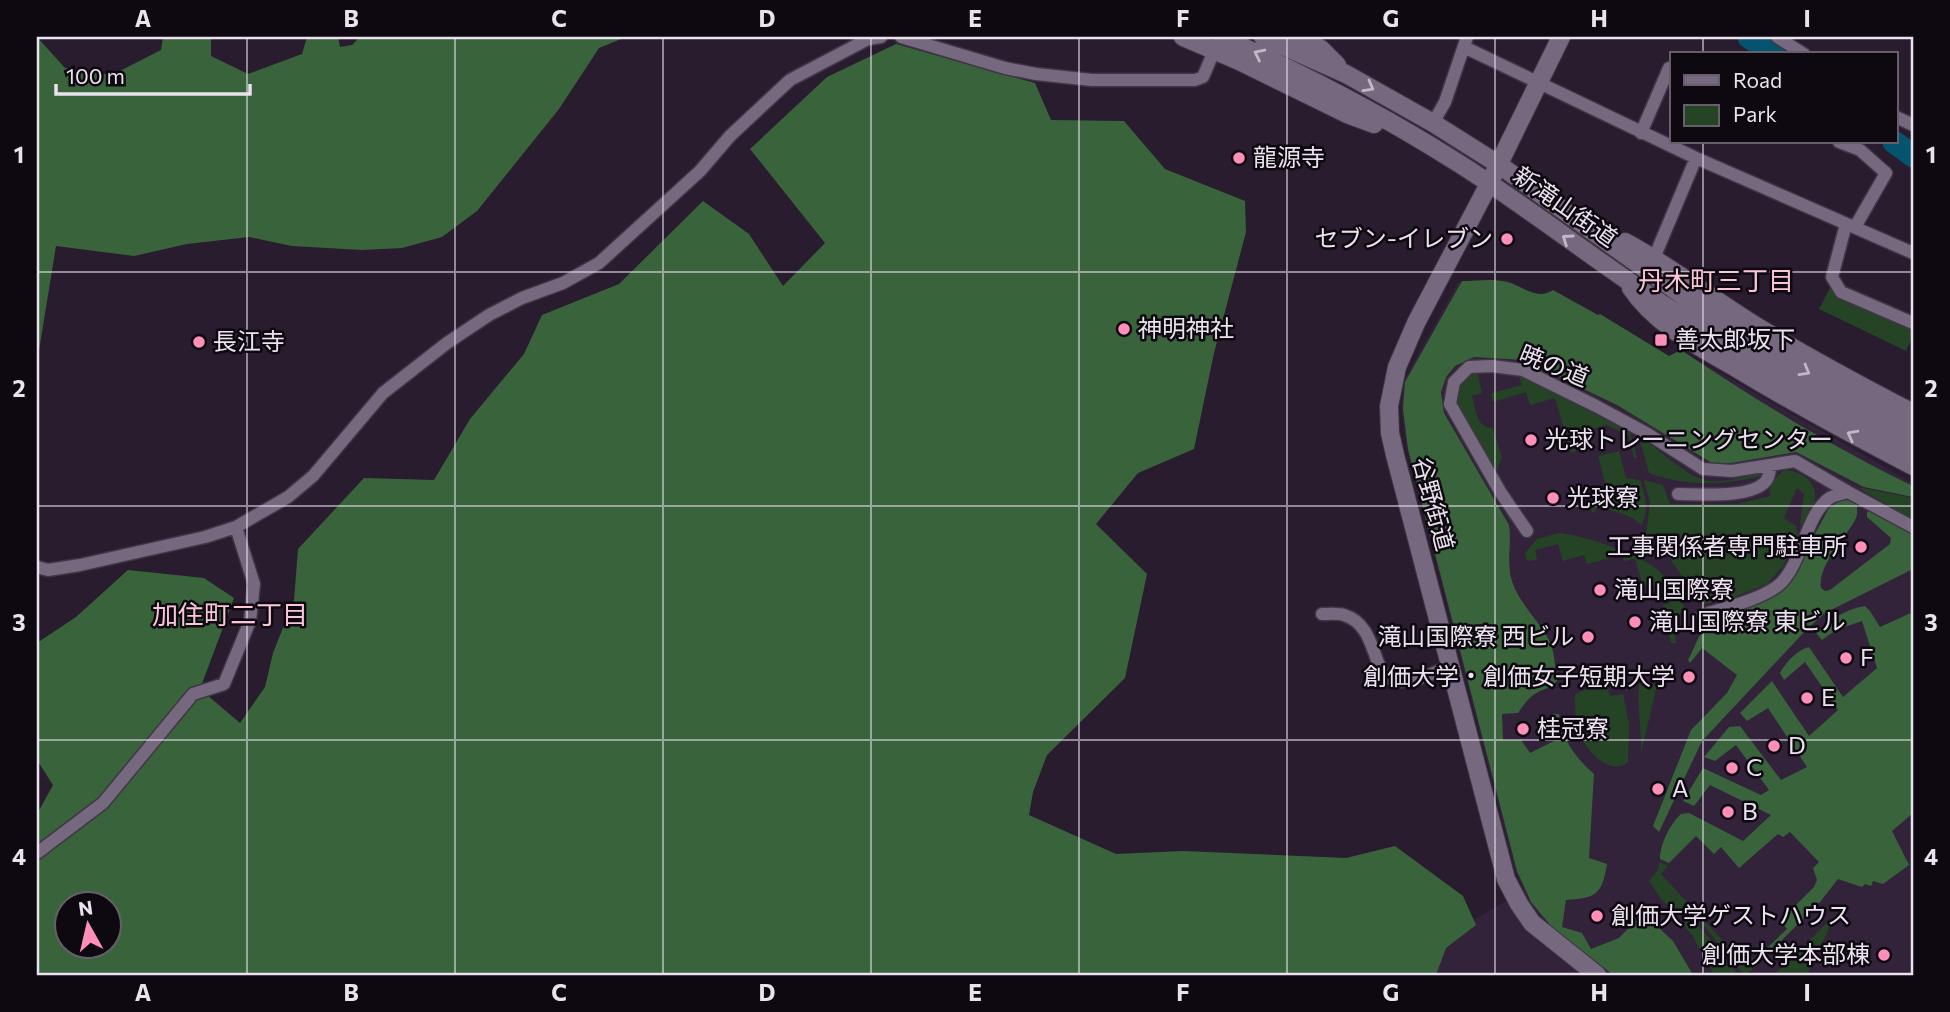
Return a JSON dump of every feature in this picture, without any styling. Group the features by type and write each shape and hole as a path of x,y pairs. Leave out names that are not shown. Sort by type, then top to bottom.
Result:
{"main road":[{"name":"新滝山街道","path":"1183,37 1217,44 1348,114 1417,139 1454,160 1623,277 1775,375 1913,448"},
{"name":"新滝山街道","path":"1263,37 1346,74 1433,123 1498,164 1736,331 1876,412 1913,430"},
{"path":"1297,37 1321,49 1346,74"},
{"name":"谷野街道","path":"1561,37 1405,346 1391,387 1390,433 1506,879 1532,923 1597,975"},
{"path":"1566,212 1654,258 1788,345 1913,413"},
{"path":"1623,277 1654,316 1716,357 1819,417 1913,466"}],"street":[{"path":"37,581 42,568 205,537 236,527 288,497 313,476 383,393 447,343 499,310 522,298 563,283 599,263 700,171 730,136 790,80 868,38 881,37"},
{"path":"901,37 1005,68 1092,80 1195,80 1203,77 1217,44"},
{"path":"1777,37 1801,52"},
{"path":"1433,123 1445,102 1465,42 1538,83 1696,158 1913,253"},
{"path":"1641,132 1670,68"},
{"path":"1844,144 1860,150 1886,173 1851,225 1832,277 1835,285 1841,292 1913,323"},
{"path":"1654,258 1696,158"},
{"name":"暁の道","path":"1527,531 1501,493 1450,404 1454,382 1469,367 1492,366 1522,370 1596,406 1703,469 1721,472 1795,461 1848,492"},
{"path":"1678,494 1731,494 1758,488 1768,479 1771,465"},
{"path":"1702,615 1758,596 1778,586 1788,574 1819,509 1830,497 1848,492 1913,527"},
{"path":"37,853 103,803 193,694 224,684 250,621 254,584 236,527"},
{"path":"1322,614 1345,615 1368,634 1376,652 1380,672 1387,678 1396,681 1411,680 1450,667"}],"shaded area":[{"name":"創価大学・創価女子短期大学","path":"1507,280 1677,370 1694,359 1703,363 1913,483 1913,975 1383,975 1524,890 1515,871 1407,449 1401,409 1403,382 1458,282 1471,286"}],"green space":[{"path":"37,37 65,68 112,75 161,50 163,37 211,37 211,56 248,74 302,54 307,37 338,37 340,47 352,45 360,37 626,37 599,48 559,109 477,211 442,237 402,248 362,250 292,246 249,237 187,244 134,256 56,246 37,363"},
{"path":"896,44 1035,83 1051,120 1124,121 1165,169 1245,201 1246,232 1214,353 1194,449 1138,473 1096,524 1147,574 1125,678 1047,755 1033,792 1029,815 1116,854 1183,851 1346,858 1395,846 1463,896 1476,925 1446,948 1436,975 37,975 37,814 53,785 37,760 37,643 76,617 128,570 204,578 234,598 200,689 240,723 265,687 273,653 294,600 298,549 364,478 434,480 470,419 524,354 542,315 619,284 703,201 749,234 783,286 825,243 750,149 827,77"},
{"path":"1462,281 1502,281 1541,294 1553,290 1600,314 1669,356 1681,350 1795,422 1913,486 1913,497 1864,487 1796,452 1731,463 1712,463 1617,405 1523,360 1474,357 1455,366 1446,377 1441,392 1444,413 1509,525 1509,567 1512,581 1519,597 1546,634 1554,656 1557,681 1532,696 1518,713 1502,714 1503,740 1521,740 1530,753 1554,741 1552,714 1559,714 1563,732 1571,747 1594,774 1589,858 1607,864 1605,874 1596,893 1584,898 1566,900 1562,927 1582,933 1591,949 1619,938 1643,913 1673,941 1693,975 1613,975 1551,926 1531,902 1517,871 1408,449 1403,409 1405,382"},
{"path":"1830,288 1913,328 1913,336 1906,351 1819,309"},
{"path":"1477,371 1482,393 1472,396 1480,422 1493,428 1502,457 1496,473 1457,405 1458,386 1470,373"},
{"path":"1519,375 1630,432 1637,458 1634,458 1629,436 1607,425 1572,435 1577,451 1571,453 1555,398 1530,405 1526,392 1493,402 1491,393 1522,385"},
{"path":"1639,436 1680,467 1704,480 1725,481 1760,473 1762,476 1734,481 1705,483 1663,478 1649,473"},
{"path":"1619,451 1626,478 1640,480 1642,486 1646,508 1641,525 1632,518 1597,507 1595,513 1592,512 1589,503 1608,493 1598,456"},
{"path":"1784,470 1796,472 1806,478 1813,487 1815,499 1801,526 1804,494 1797,488 1784,518 1796,526 1798,535 1783,566 1767,584 1731,598 1704,604 1698,600 1665,551 1646,535 1650,503 1644,480 1663,485 1670,504 1737,504 1770,496 1771,484"},
{"path":"1857,487 1913,498 1913,520"},
{"path":"1839,501 1857,503 1857,516 1823,570 1821,588 1830,590 1890,544 1891,538 1867,517 1870,510 1913,535 1913,569 1825,613 1807,629 1702,741 1659,832 1653,826 1691,730 1727,693 1737,675 1702,648 1690,663 1688,660 1702,632 1709,621 1723,612 1769,597 1786,587 1829,508"},
{"path":"1559,533 1611,546 1658,570 1684,606 1674,626 1676,643 1671,643 1662,608 1670,603 1668,595 1658,595 1651,584 1643,586 1635,559 1624,561 1622,555 1587,564 1584,555 1563,561 1558,544 1535,550 1537,560 1527,561 1525,553 1537,539"},
{"path":"1865,606 1880,627 1913,612 1913,813 1892,831 1909,865 1883,884 1873,881 1871,886 1865,884 1862,887 1838,879 1820,902 1767,955 1758,946 1760,944 1765,950 1787,929 1780,921 1814,887 1817,880 1813,868 1819,862 1790,832 1783,837 1778,834 1739,868 1721,847 1714,854 1696,836 1669,863 1660,859 1662,847 1681,814 1689,813 1743,841 1771,815 1710,785 1694,806 1683,801 1703,768 1761,795 1769,790 1736,745 1715,761 1704,757 1729,727 1740,726 1781,780 1807,767 1768,708 1747,721 1740,713 1772,681 1809,736 1838,710 1805,662 1784,680 1780,673 1792,657 1809,647 1843,697 1877,668 1862,621 1836,630 1822,640 1816,633 1838,616"},
{"path":"1613,671 1605,676 1610,696 1623,694 1629,724 1628,762 1620,766 1605,763 1591,752 1581,736 1575,712 1575,694 1603,683 1601,675"},
{"path":"1640,680 1657,685 1641,753 1639,698"},
{"path":"1660,862 1668,866 1661,874 1738,957 1746,950 1758,964 1746,975 1691,912 1679,916 1661,899 1649,881"},
{"path":"1836,914 1807,975 1775,975 1776,973"},
{"path":"1692,919 1739,975 1714,975 1692,935 1682,923"}],"waterway":[{"path":"1749,37 1771,52"},
{"path":"1897,144 1913,156"}],"place":[{"name":"龍源寺","path":"1239,158"},
{"name":"セブン-イレブン","path":"1507,239"},
{"name":"神明神社","path":"1124,329"},
{"name":"善太郎坂下","path":"1661,340"},
{"name":"長江寺","path":"199,342"},
{"name":"光球トレーニングセンター","path":"1531,440"},
{"name":"光球寮","path":"1553,498"},
{"name":"工事関係者専門駐車所","path":"1861,547"},
{"name":"滝山国際寮","path":"1600,590"},
{"name":"滝山国際寮 東ビル","path":"1635,622"},
{"name":"滝山国際寮 西ビル","path":"1588,637"},
{"name":"F","path":"1846,658"},
{"name":"創価大学・創価女子短期大学","path":"1689,677"},
{"name":"E","path":"1807,698"},
{"name":"桂冠寮","path":"1523,729"},
{"name":"D","path":"1774,746"},
{"name":"C","path":"1732,768"},
{"name":"A","path":"1658,789"},
{"name":"B","path":"1728,812"},
{"name":"創価大学ゲストハウス","path":"1597,916"},
{"name":"創価大学本部棟","path":"1884,955"}],"district":[{"name":"丹木町三丁目","path":"1716,281"},
{"name":"加住町二丁目","path":"230,615"}]}
